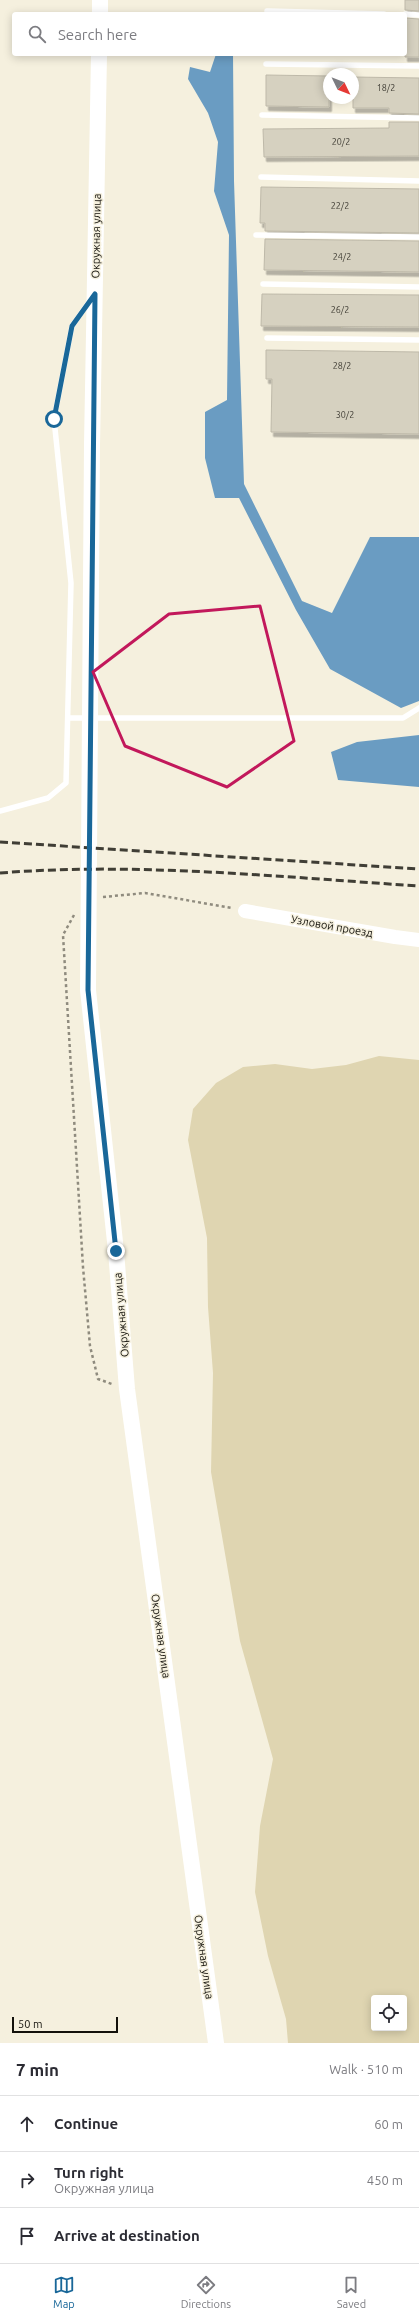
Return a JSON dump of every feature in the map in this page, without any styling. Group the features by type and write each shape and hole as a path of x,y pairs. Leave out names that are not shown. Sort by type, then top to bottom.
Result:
{"main road":[{"path":"100,0 100,12"},
{"name":"Окружная улица","path":"99,56 92,445 88,990 116,1251 127,1389 216,2043"}],"street":[{"name":"Узловой проезд","path":"245,911 419,940"}],"lane":[{"path":"267,11 306,12"},
{"path":"407,14 419,15"},
{"path":"266,64 419,66"},
{"path":"262,115 419,118"},
{"path":"261,177 419,181"},
{"path":"256,235 419,237"},
{"path":"263,284 419,287"},
{"path":"0,811 48,798 66,783 71,583 54,419 72,326 95,294"},
{"path":"267,338 419,340"},
{"path":"68,718 403,718 419,708"}],"highlighted area":[{"path":"260,606 294,741 227,787 125,746 93,672 169,614"}],"shaded area":[{"path":"379,1056 419,1060 419,2043 288,2043 286,2019 268,1956 255,1892 260,1826 273,1759 240,1641 211,1472 213,1373 208,1307 207,1238 188,1140 193,1109 216,1083 243,1067 275,1064 312,1069 346,1065"}],"water":[{"path":"215,56 233,56 234,181 244,484 302,601 332,613 370,537 419,537 419,701 401,708 330,669 296,610 239,498 215,498 205,458 205,412 227,400 229,235 214,191 218,142 208,113 188,79 190,67 210,72"},
{"path":"419,735 419,787 338,780 331,752 357,742"}],"building":[{"path":"405,0 419,0 419,11 405,10"},
{"path":"407,18 419,19 419,57 405,57 407,56"},
{"path":"266,75 323,76 323,104 329,104 329,107 266,106"},
{"path":"359,77 419,78 419,114 389,113 389,108 353,108 353,104 359,104"},
{"path":"389,122 419,122 419,156 264,157 263,129 389,128"},
{"path":"261,187 419,189 419,233 265,231 265,223 260,223"},
{"path":"265,239 419,241 419,272 264,270"},
{"path":"262,294 419,295 419,327 261,326"},
{"path":"266,350 419,352 419,434 271,432 272,379 266,379"}],"railway":[{"path":"0,842 419,869"},
{"path":"0,873 52,870 156,870 262,875 419,886"}],"route":[{"path":"54,419 72,326 95,294 92,445 88,990 116,1251"}]}
